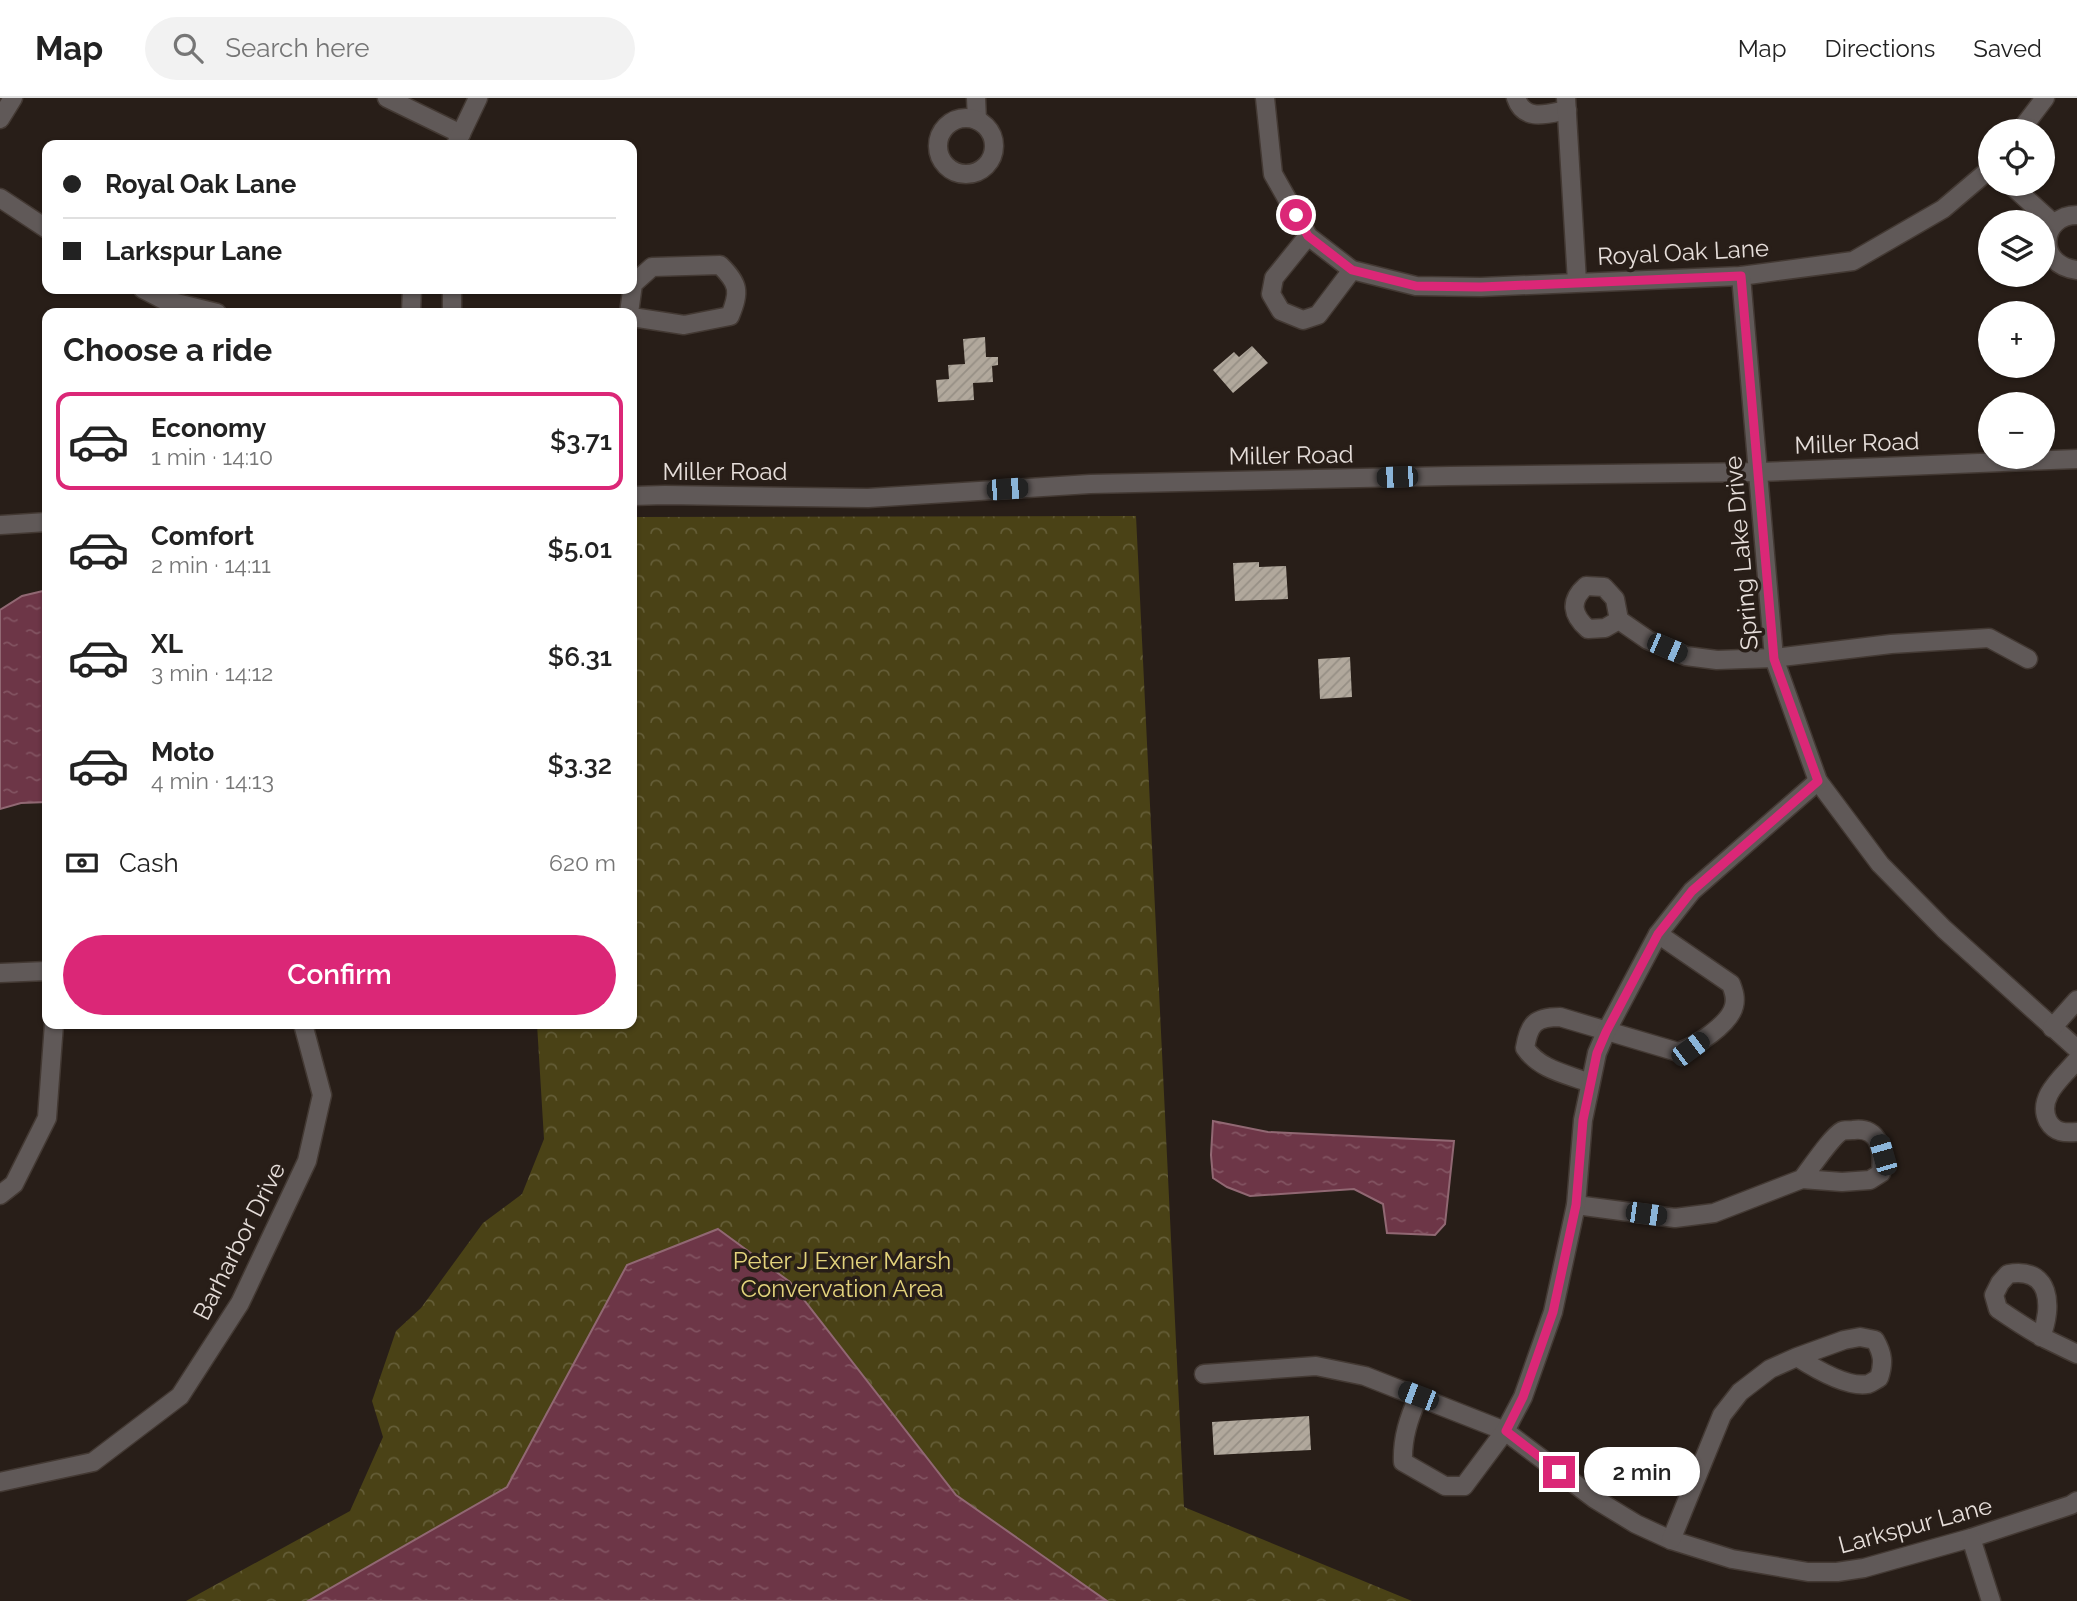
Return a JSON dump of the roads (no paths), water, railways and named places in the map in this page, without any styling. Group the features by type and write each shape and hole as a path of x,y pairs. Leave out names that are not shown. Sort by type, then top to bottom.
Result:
{"street":[{"path":"0,119 13,98"},
{"path":"387,98 458,140 478,98"},
{"path":"976,98 977,120"},
{"name":"Royal Oak Lane","path":"1265,98 1273,174 1308,236 1352,270 1416,286 1481,287 1741,276 1853,261 1943,209 1978,179"},
{"path":"1516,98 1519,108 1526,113 1550,114 1566,104 1577,282"},
{"path":"2029,119 2045,98"},
{"path":"2023,196 2039,210"},
{"path":"0,198 42,226"},
{"path":"2055,223 2063,218 2077,215"},
{"path":"1308,236 1274,278 1271,294 1281,311 1303,320 1318,315 1352,270"},
{"path":"2055,261 2066,269 2077,270"},
{"path":"637,280 652,267 720,265 733,278 738,298 730,316 684,325 637,316"},
{"name":"Spring Lake Drive","path":"1741,276 1774,659 1818,781 1880,864 1944,929 2077,1049"},
{"path":"154,294 198,308"},
{"name":"Miller Road","path":"637,496 868,498 1090,484 1449,475 1759,472 2077,459"},
{"path":"0,524 42,523"},
{"path":"1619,620 1648,639 1686,656 1717,660 1774,659 1891,644 1989,638 2028,659"},
{"path":"1418,1396 1402,1445 1403,1462 1445,1486 1464,1486 1506,1431 1523,1397 1553,1312 1576,1205 1583,1120 1590,1083 1597,1053 1606,1032 1658,934 1692,891 1818,781"},
{"path":"1590,1083 1543,1066 1533,1059 1525,1048 1528,1032 1534,1024 1546,1017 1560,1017 1678,1052 1690,1049 1730,1018 1735,996 1731,984 1658,934"},
{"path":"0,974 42,971"},
{"path":"2052,1028 2077,1000"},
{"path":"0,1195 14,1184 47,1118 54,1029"},
{"name":"Barharbor Drive","path":"0,1482 93,1462 180,1396 240,1303 307,1161 321,1095 304,1029"},
{"path":"2077,1060 2049,1093 2044,1105 2051,1126 2061,1132 2077,1132"},
{"path":"1576,1205 1675,1218 1714,1213 1802,1179"},
{"path":"2041,1337 2077,1354"},
{"path":"1671,1540 1722,1415 1740,1392 1770,1369 1797,1357"},
{"name":"Larkspur Lane","path":"1204,1374 1316,1366 1365,1376 1506,1431 1595,1499 1636,1524 1671,1540 1732,1559 1808,1572 1864,1568 1970,1538 2077,1501"},
{"path":"1970,1538 1991,1601"}],"water":[{"path":"42,591 42,802 21,803 0,809 0,610 22,596"},
{"path":"1213,1121 1268,1132 1454,1141 1445,1224 1435,1235 1387,1233 1383,1204 1354,1189 1250,1196 1227,1187 1213,1178"},
{"path":"718,1229 790,1282 956,1495 1107,1601 308,1601 507,1487 627,1265"}],"park label":[{"name":"Peter J Exner Marsh Convervation Area","path":"842,1274"}]}
